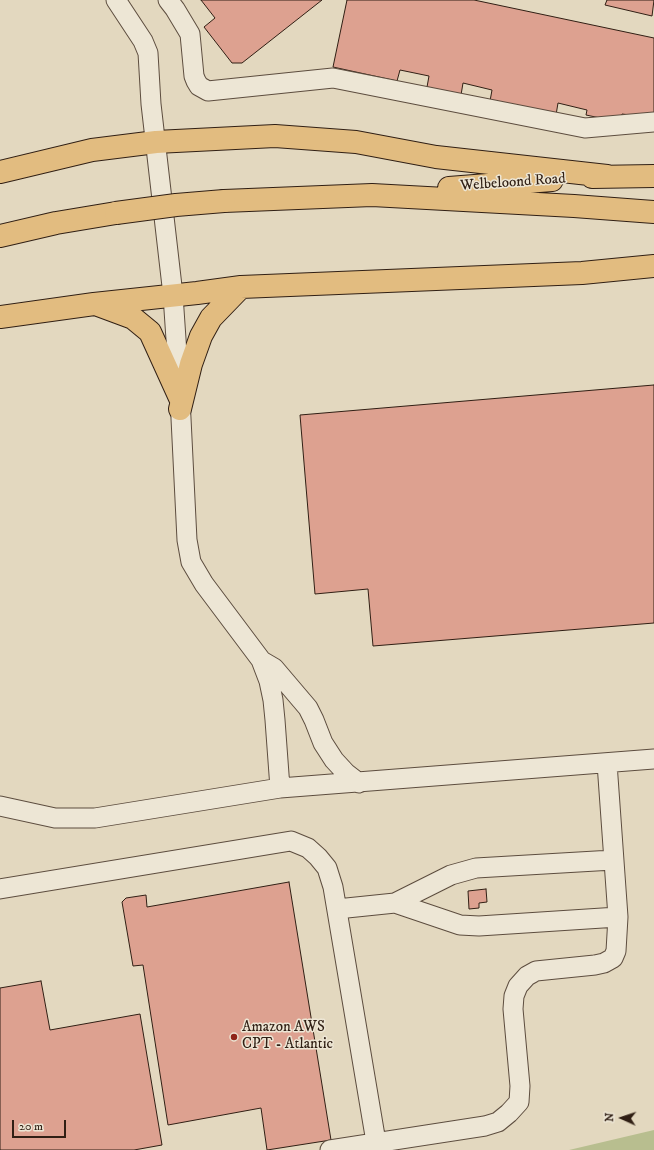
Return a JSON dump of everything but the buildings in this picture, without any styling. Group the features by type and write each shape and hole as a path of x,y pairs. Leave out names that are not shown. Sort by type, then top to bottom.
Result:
{"main road":[{"path":"0,172 92,150 156,142 275,136 356,142 436,157 607,176"},
{"name":"Welbeloond Road","path":"372,195 607,176 654,176"},
{"path":"0,236 56,223 176,205 224,201 372,195 654,212"},
{"path":"0,317 94,304 241,287 582,273 654,266"},
{"path":"180,403 201,336 211,318 241,287"},
{"path":"94,304 133,318 150,332 180,403"}],"street":[{"path":"116,0 148,53 151,104 173,295 187,540 191,562 204,584 261,660 269,680 276,720 280,788"},
{"path":"168,0 190,34 194,76 196,82 199,86 208,91 333,78 585,128 654,122"},
{"path":"261,660 274,668 308,708 323,743 334,760 346,773 359,783"},
{"path":"0,806 55,818 95,818 280,788 654,759"},
{"path":"330,1150 485,1126 498,1122 519,1102 520,1086 513,1009 514,996 518,986 527,976 536,971 595,966 613,958 616,951 618,917 607,763"},
{"path":"0,889 291,841 308,848 318,857 326,868 333,887 376,1142"},
{"path":"337,909 395,903 451,875 476,868 613,860"},
{"path":"395,903 460,925 478,926 618,917"}],"green space":[{"path":"654,1130 654,1150 569,1150"}],"place":[{"name":"Amazon AWS CPT - Atlantic","path":"234,1037"}]}
